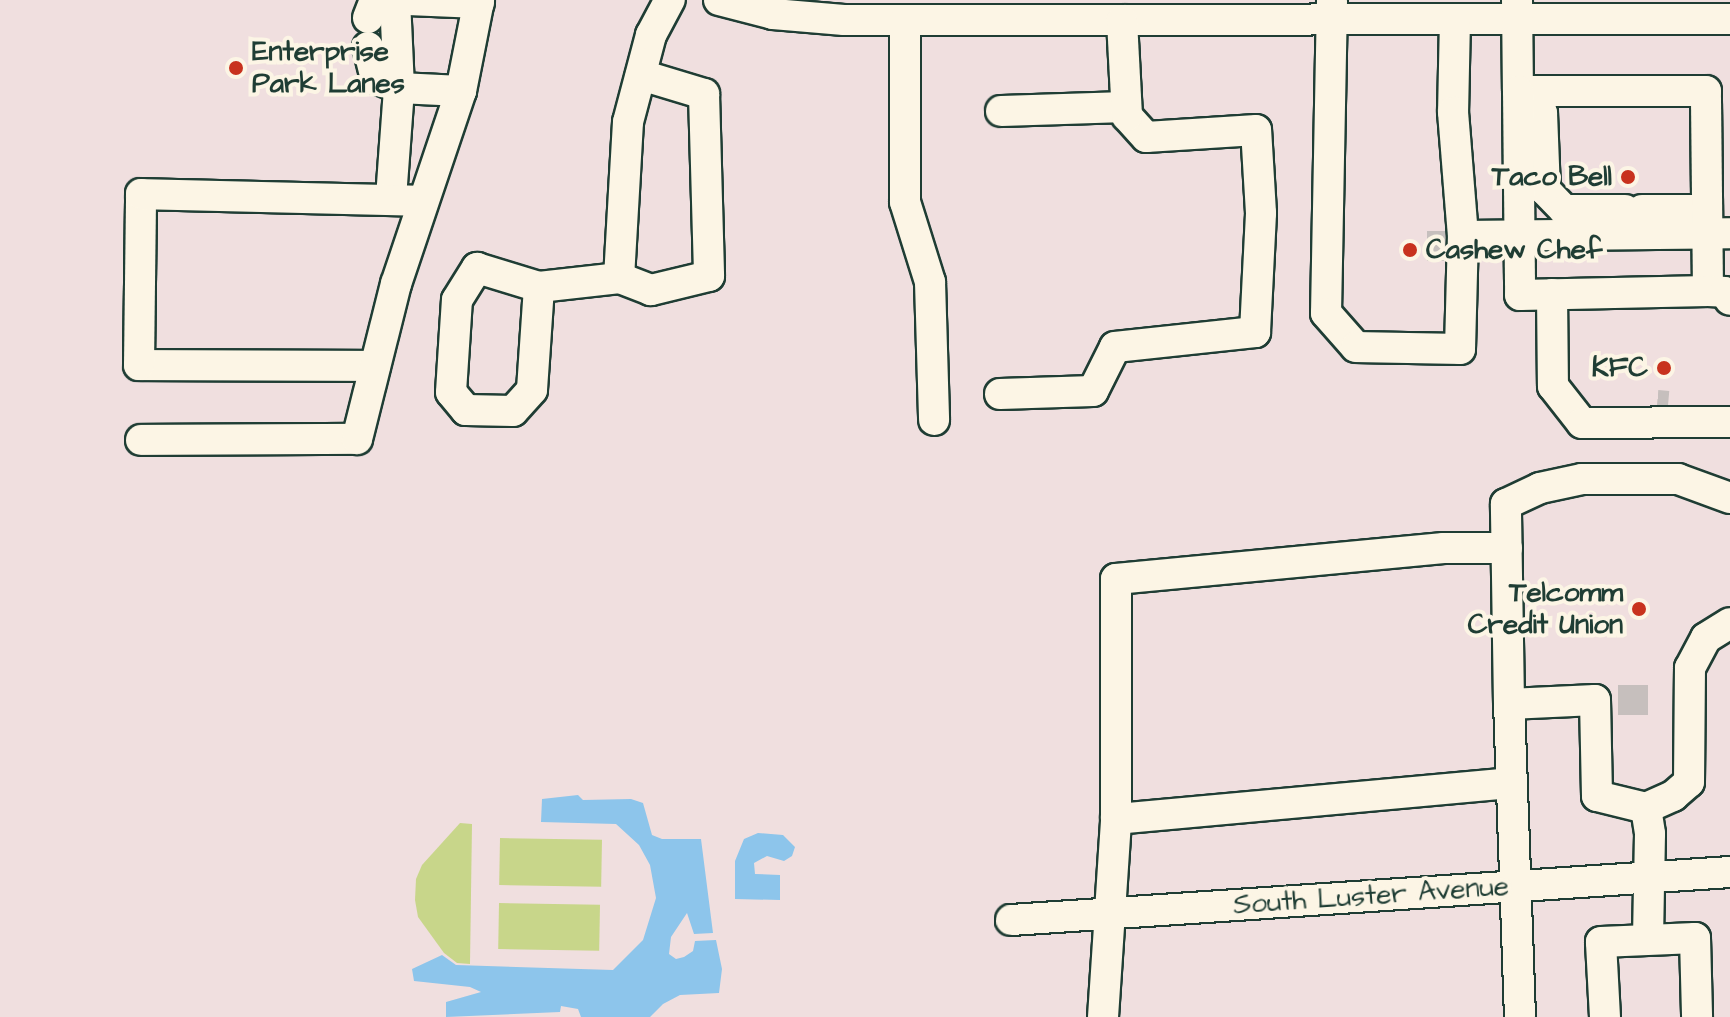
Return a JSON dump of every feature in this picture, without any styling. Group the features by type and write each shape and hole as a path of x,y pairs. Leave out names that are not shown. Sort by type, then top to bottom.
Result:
{"street":[{"path":"391,198 399,88 395,0"},
{"path":"141,440 357,439 423,201 461,91 479,2 408,0"},
{"path":"619,278 628,122 651,35 670,0"},
{"path":"719,0 807,19 873,10 905,20 1122,20 1161,10 1332,10 1455,19 1517,10 1730,19"},
{"path":"1332,10 1326,313 1356,347 1460,349 1452,228 1456,150 1453,112 1455,19"},
{"path":"1517,10 1520,295 1719,296 1706,91 1518,91"},
{"path":"905,20 905,202 930,282 934,420"},
{"path":"1000,394 1093,391 1115,347 1255,332 1261,213 1256,130 1146,137 1127,116 1122,20"},
{"path":"370,21 376,78 399,88 461,91"},
{"path":"539,287 532,390 513,411 466,410 451,392 457,300 477,268 539,287 619,278 651,290 709,276 704,94 641,75"},
{"path":"1518,91 1542,113 1545,190 1564,210 1633,210 1715,226"},
{"path":"1001,111 1126,107"},
{"path":"375,366 139,365 141,194 423,201"},
{"path":"1452,228 1520,236 1715,226"},
{"path":"1428,349 1441,328 1442,261"},
{"path":"1552,294 1553,386 1582,423"},
{"path":"1582,423 1599,405 1707,405 1729,418"},
{"path":"1582,423 1729,418"},
{"path":"1520,1017 1511,783 1506,504 1540,488 1582,479 1678,479 1730,498"},
{"path":"1103,1017 1116,819 1116,579 1444,548 1507,548"},
{"path":"1509,704 1606,700 1597,796 1646,808 1673,796 1689,782 1676,700 1706,638 1730,623"},
{"path":"1116,819 1511,783"},
{"path":"1646,808 1651,877 1648,938"},
{"name":"South Luster Avenue","path":"1011,920 1730,872"},
{"path":"1605,1017 1601,942 1648,938 1695,938 1697,1017"}],"green space":[{"path":"460,823 472,824 470,964 457,963 444,953 418,917 415,900 416,879 422,865"},
{"path":"500,838 602,840 601,887 499,885"},
{"path":"499,903 600,905 599,951 498,949"}],"water":[{"path":"578,795 583,800 631,799 643,803 652,835 662,839 701,839 713,933 694,934 687,913 671,937 669,954 676,959 684,957 693,951 695,941 716,940 722,969 719,993 680,995 663,1004 650,1017 581,1017 578,1009 561,1006 560,1012 446,1017 446,1002 481,992 470,987 414,981 412,969 442,955 456,965 613,970 643,940 656,898 650,865 639,845 616,824 541,822 542,799"},
{"path":"758,833 783,835 795,847 792,856 784,861 767,856 754,863 755,874 780,875 780,900 735,899 735,861 744,839"}],"tunnel":[{"path":"1442,220 1442,261"},
{"path":"1657,405 1668,406"},
{"path":"1618,700 1663,700"}],"place":[{"name":"Enterprise Park Lanes","path":"236,68"},
{"name":"Taco Bell","path":"1628,177"},
{"name":"Cashew Chef","path":"1410,250"},
{"name":"KFC","path":"1664,368"},
{"name":"Telcomm Credit Union","path":"1639,609"}]}
